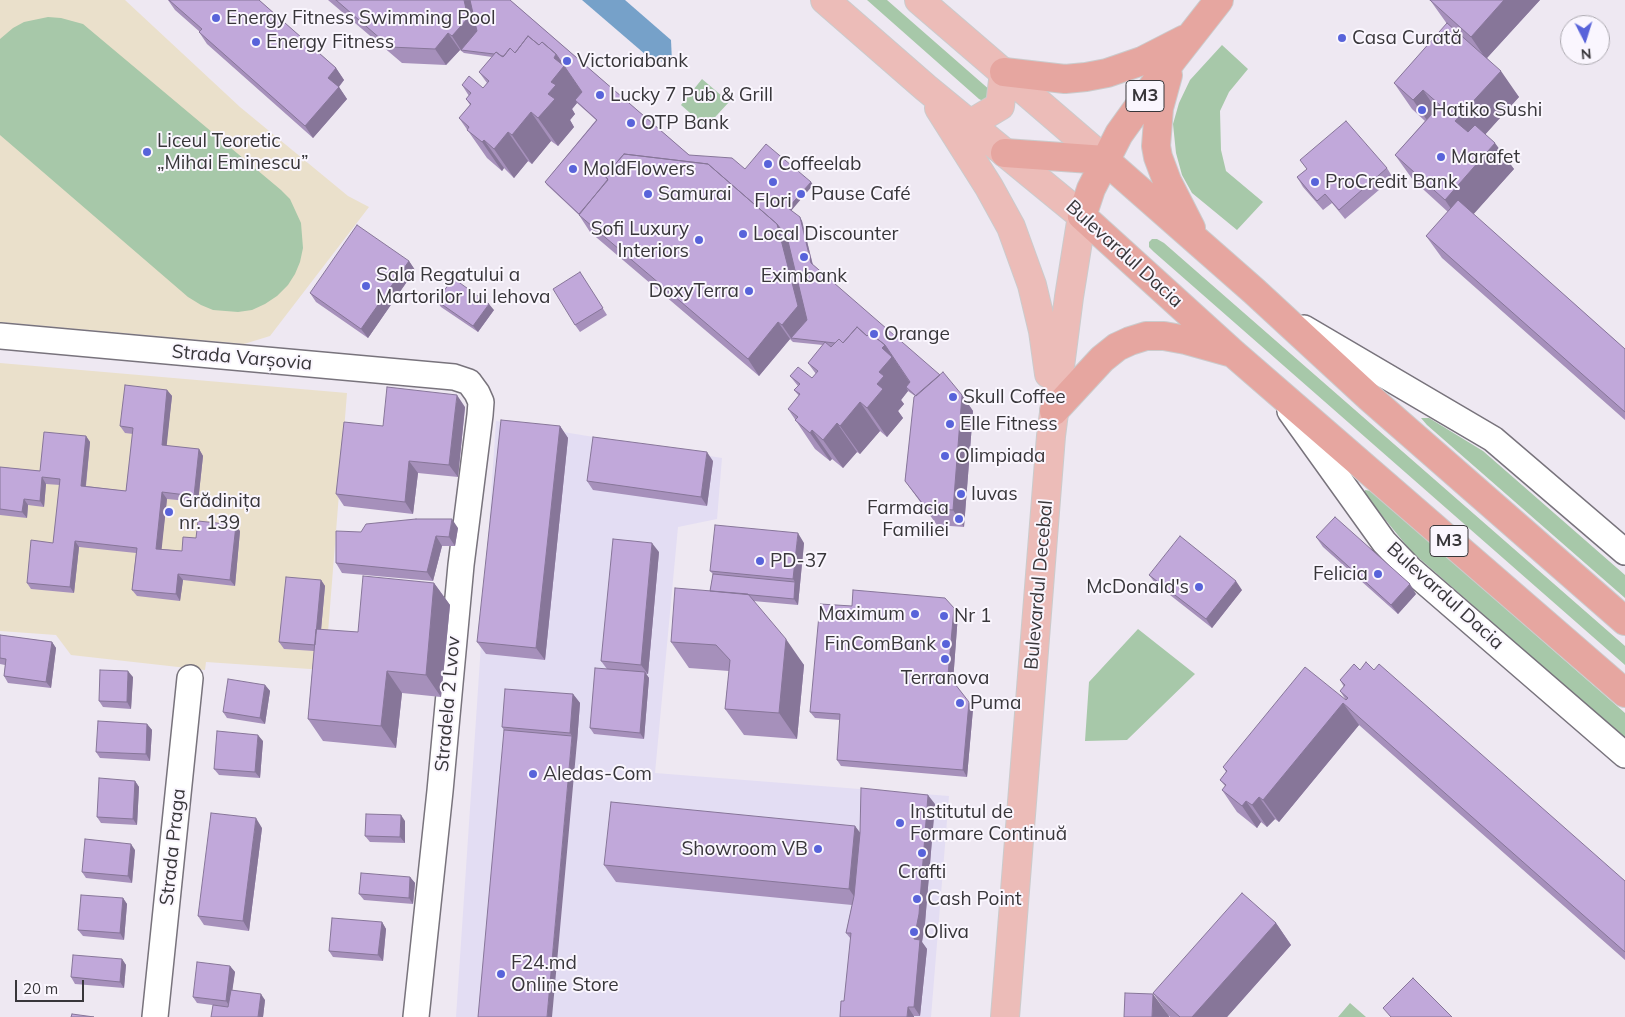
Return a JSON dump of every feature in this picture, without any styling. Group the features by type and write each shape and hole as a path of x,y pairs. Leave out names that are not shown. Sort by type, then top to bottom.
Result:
{"highway":[{"name":"M3","path":"1105,160 1119,134 1172,60 1219,0"},
{"path":"1004,72 1065,79 1107,73 1142,61 1190,36"},
{"path":"1172,60 1159,108 1156,146 1166,181 1197,241"},
{"path":"1005,153 1105,160 1278,313 1370,398 1625,621"},
{"name":"Bulevardul Decebal","path":"1082,216 1091,189 1105,160"},
{"name":"Bulevardul Dacia","path":"1082,216 1234,354 1625,693"},
{"path":"1054,411 1102,359 1117,347 1130,341 1146,336 1164,336 1186,340 1234,354"}],"main road":[{"name":"Bulevardul Dacia","path":"824,0 926,88 1082,216"},
{"path":"919,0 1105,160"},
{"path":"970,124 1000,106 1004,72"},
{"path":"926,88 990,186 1011,227 1025,264 1043,331 1054,411"},
{"name":"Bulevardul Decebal","path":"1005,1017 1029,698 1054,411 1082,216"}],"street":[{"path":"1278,313 1493,439 1625,552"},
{"name":"Strada Varșovia","path":"0,336 454,377 469,382 477,393"},
{"name":"Bulevardul Dacia","path":"1274,388 1384,542 1417,575 1625,755"},
{"name":"Stradela 2 Lvov","path":"416,1017 461,565 480,415 481,402 477,393"},
{"name":"Strada Praga","path":"155,1017 190,678"}],"shaded area":[{"name":"Liceul Teoretic „Mihai Eminescu”","path":"0,0 125,0 240,107 348,196 369,207 270,336 244,344 0,322"},
{"name":"Grădinița nr. 139","path":"0,363 347,393 325,670 206,662 205,670 71,655 56,635 0,631"},
{"path":"496,421 722,458 717,519 678,527 655,773 949,796 931,1017 456,1017"}],"green space":[{"path":"867,0 887,0 991,91 991,97 983,101 979,99"},
{"path":"48,17 61,18 83,24 290,199 301,223 303,248 295,274 288,285 277,296 252,310 238,312 213,310 201,305 188,297 0,135 0,39 24,22"},
{"path":"1222,45 1248,69 1229,92 1220,111 1221,150 1226,171 1263,202 1237,230 1192,193 1182,175 1176,153 1173,124 1179,103 1190,80"},
{"path":"702,79 729,102 706,127 681,105"},
{"path":"1152,239 1157,239 1164,243 1625,646 1625,665 1154,252 1149,247 1149,242"},
{"path":"1421,418 1429,418 1483,451 1625,575 1625,598 1427,425"},
{"path":"1365,490 1371,491 1625,713 1625,739 1411,551 1365,495"},
{"path":"1138,629 1195,674 1127,740 1085,741 1089,682"},
{"path":"1350,1003 1366,1017 1338,1017"}],"water":[{"path":"582,0 625,0 671,40 672,62 653,61"}],"building":[{"path":"169,0 259,0 336,68 328,78 339,87 305,126 199,32 202,29"},
{"path":"336,0 464,0 468,18 452,36 448,33 435,49 390,47"},
{"path":"470,0 510,0 689,155 732,158 745,169 766,144 811,182 788,208 800,217 811,263 940,375 916,396 906,387 910,382 885,345 870,333 867,336 857,327 843,343 839,339 835,343 791,338 807,320 787,237 777,224 708,164 624,154 605,176 608,180 579,214 545,182 597,120 575,100 582,92 556,54 542,42 539,45 528,36 515,53 510,48 504,56 496,52 494,54 461,50 477,31"},
{"path":"1430,0 1504,0 1471,37"},
{"path":"1447,23 1501,71 1455,121 1468,132 1475,125 1495,143 1445,200 1395,155 1440,105 1423,90 1413,100 1394,83"},
{"path":"528,36 539,45 542,42 556,54 554,58 564,66 551,82 556,85 548,94 555,99 538,118 531,112 512,135 508,132 494,149 484,140 482,142 467,130 469,127 459,118 471,104 466,99 471,93 462,85 469,76 483,88 489,81 479,72 496,52 503,57 510,48 515,53"},
{"path":"1346,121 1387,168 1339,210 1325,194 1317,201 1297,177 1307,169 1300,160"},
{"path":"624,154 708,164 777,224 798,306 782,325 778,322 748,359 579,215 608,179 605,176"},
{"path":"1458,200 1625,349 1625,412 1426,236"},
{"name":"Sala Regatului a Martorilor lui Iehova","path":"357,225 409,261 361,329 310,293"},
{"path":"580,272 603,308 575,325 553,289"},
{"path":"453,278 489,304 473,326 437,301"},
{"path":"857,327 867,336 870,333 885,345 882,348 892,357 879,372 884,376 877,384 883,389 867,408 860,402 840,426 837,423 823,440 812,430 810,433 795,420 798,417 788,409 800,394 794,390 800,384 790,376 798,367 812,378 818,371 808,363 825,342 831,347 839,339 843,343"},
{"name":"Olimpiada","path":"943,372 962,395 953,510 926,508 905,481 914,397"},
{"path":"125,385 167,390 162,445 199,449 194,496 162,492 156,549 182,551 183,537 196,538 198,521 236,525 230,580 178,574 176,594 132,590 137,548 75,541 70,587 27,583 31,540 53,543 60,479 42,477 40,501 24,499 22,512 0,509 0,467 40,471 44,432 86,436 81,486 126,491 133,428 120,426"},
{"path":"387,387 457,395 449,465 409,461 405,502 336,494 344,422 383,426"},
{"path":"501,420 560,426 536,648 477,642"},
{"path":"593,437 707,452 701,497 587,481"},
{"path":"1335,517 1410,584 1391,605 1316,537"},
{"path":"416,519 452,519 449,537 436,536 427,572 336,563 336,531 361,532 366,524"},
{"name":"PD-37","path":"715,525 798,533 793,579 710,571"},
{"path":"1180,536 1236,581 1206,619 1149,575"},
{"path":"613,539 652,543 641,665 601,661"},
{"path":"713,574 795,582 794,599 710,591"},
{"path":"363,576 434,583 426,675 387,671 381,726 308,719 316,629 358,632"},
{"path":"286,577 321,580 315,645 279,642"},
{"path":"675,588 748,594 786,639 779,713 725,709 730,660 716,645 671,642"},
{"path":"853,590 945,598 954,608 948,675 969,702 963,770 837,760 840,714 810,712 820,604 852,606"},
{"path":"0,635 52,642 46,682 4,676 6,659 0,658"},
{"path":"1366,662 1374,670 1379,664 1625,881 1625,952 1343,703 1263,800 1259,797 1252,805 1246,801 1242,806 1222,790 1226,785 1220,780 1227,771 1223,767 1305,667 1346,700 1348,698 1340,691 1345,685 1340,680 1354,664 1360,670"},
{"path":"595,668 645,672 640,733 590,728"},
{"path":"100,670 128,671 127,702 99,701"},
{"path":"228,679 265,685 260,718 223,712"},
{"path":"505,689 573,694 570,733 502,727"},
{"path":"98,721 147,724 146,754 96,752"},
{"path":"504,730 572,736 547,1017 478,1017"},
{"path":"217,731 258,735 255,772 214,769"},
{"path":"99,778 135,781 133,819 97,817"},
{"path":"861,788 928,795 919,914 914,939 920,940 914,1007 908,1007 907,1017 840,1017 841,1001 844,1001 851,933 846,933 854,896 860,833"},
{"path":"611,802 855,826 849,889 604,865"},
{"path":"211,813 256,818 243,921 198,916"},
{"path":"366,814 401,815 400,837 365,836"},
{"path":"85,839 131,844 128,876 82,872"},
{"path":"361,873 410,877 409,898 359,894"},
{"path":"1242,893 1276,923 1192,1017 1180,1017 1153,993"},
{"path":"81,895 123,898 120,933 78,930"},
{"path":"332,918 382,922 378,955 329,951"},
{"path":"73,955 122,959 120,982 71,977"},
{"path":"197,962 230,966 226,1001 193,997"},
{"path":"1413,978 1452,1017 1391,1017 1383,1008"},
{"path":"231,990 261,994 258,1017 211,1017 213,1005 228,1007"},
{"path":"1125,993 1153,994 1152,1017 1124,1017"},
{"path":"72,1014 94,1017 71,1017"}],"place":[{"name":"Energy Fitness Swimming Pool","path":"216,18"},
{"name":"Casa Curată","path":"1342,38"},
{"name":"Energy Fitness","path":"256,42"},
{"name":"Victoriabank","path":"567,61"},
{"name":"Lucky 7 Pub & Grill","path":"600,95"},
{"name":"Hatiko Sushi","path":"1422,110"},
{"name":"OTP Bank","path":"631,123"},
{"name":"Liceul Teoretic „Mihai Eminescu”","path":"147,152"},
{"name":"Marafet","path":"1441,157"},
{"name":"Coffeelab","path":"768,164"},
{"name":"MoldFlowers","path":"573,169"},
{"name":"Flori","path":"773,182"},
{"name":"ProCredit Bank","path":"1315,182"},
{"name":"Samurai","path":"648,194"},
{"name":"Pause Café","path":"801,194"},
{"name":"Local Discounter","path":"743,234"},
{"name":"Sofi Luxury Interiors","path":"699,240"},
{"name":"Eximbank","path":"804,257"},
{"name":"Sala Regatului a Martorilor lui Iehova","path":"366,286"},
{"name":"DoxyTerra","path":"749,291"},
{"name":"Orange","path":"874,334"},
{"name":"Skull Coffee","path":"953,397"},
{"name":"Elle Fitness","path":"950,424"},
{"name":"Olimpiada","path":"945,456"},
{"name":"Iuvas","path":"961,494"},
{"name":"Grădinița nr. 139","path":"169,512"},
{"name":"Farmacia Familiei","path":"959,519"},
{"name":"PD-37","path":"760,561"},
{"name":"Felicia","path":"1378,574"},
{"name":"McDonald's","path":"1199,587"},
{"name":"Maximum","path":"915,614"},
{"name":"Nr 1","path":"944,616"},
{"name":"FinComBank","path":"946,644"},
{"name":"Terranova","path":"945,659"},
{"name":"Puma","path":"960,703"},
{"name":"Aledas-Com","path":"533,774"},
{"name":"Institutul de Formare Continuă","path":"900,823"},
{"name":"Showroom VB","path":"818,849"},
{"name":"Crafti","path":"922,853"},
{"name":"Cash Point","path":"917,899"},
{"name":"Oliva","path":"914,932"},
{"name":"F24.md Online Store","path":"501,974"}]}
